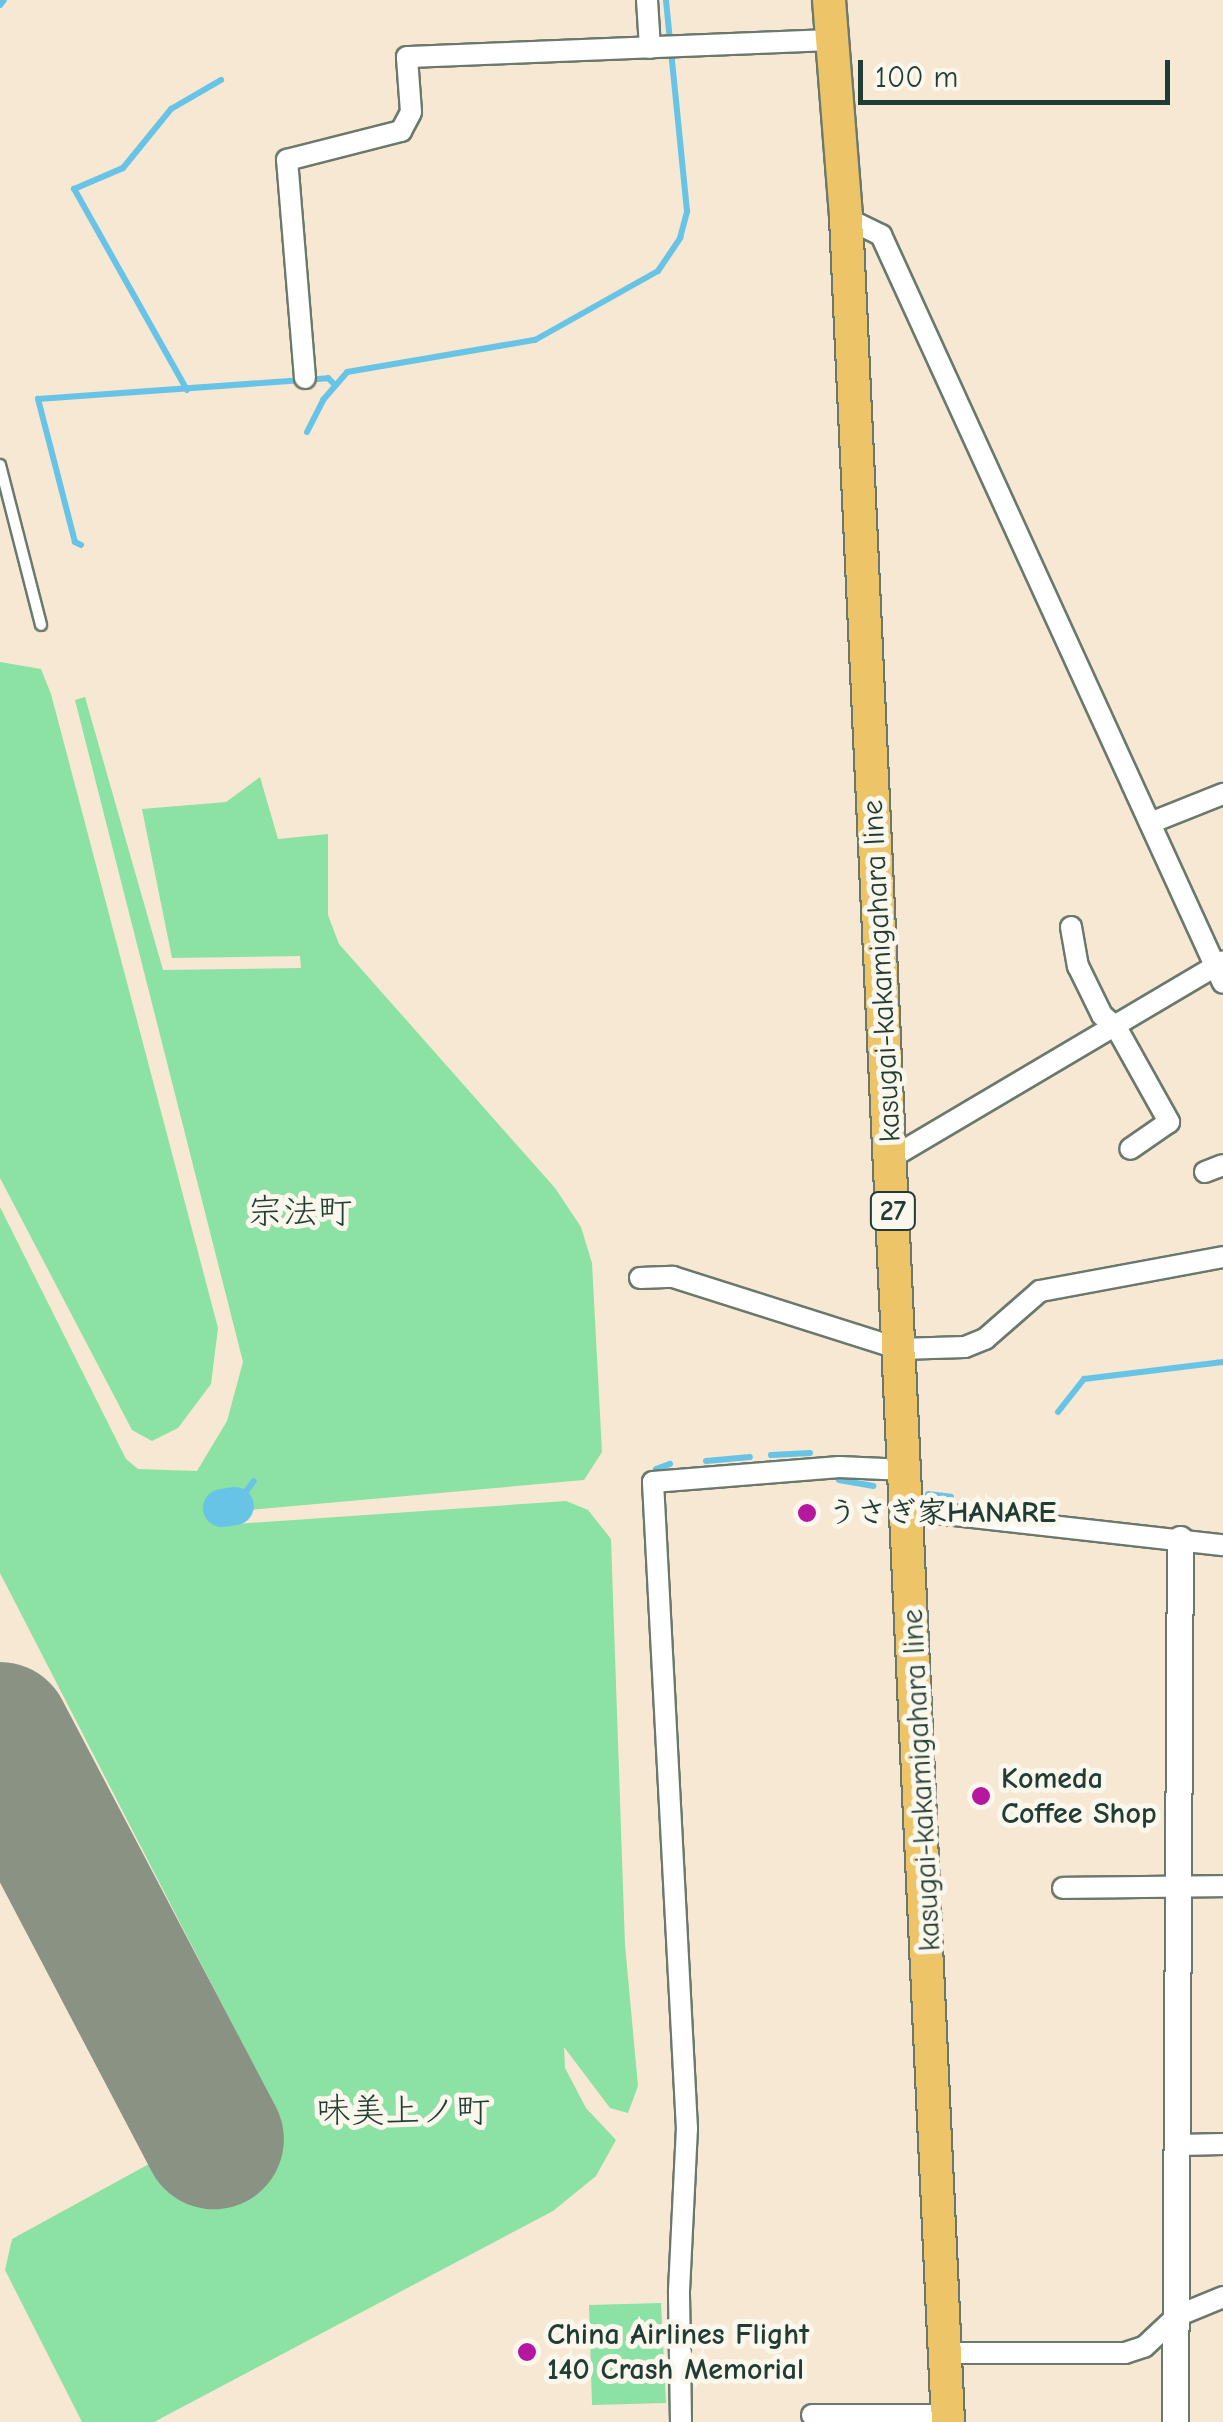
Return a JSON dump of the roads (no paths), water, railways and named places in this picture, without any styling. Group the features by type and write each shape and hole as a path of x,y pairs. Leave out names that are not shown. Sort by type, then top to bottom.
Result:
{"main road":[{"name":"kasugai-kakamigahara line","path":"829,0 846,218 909,1510 948,2418"}],"street":[{"path":"647,0 650,48"},
{"path":"305,378 287,160 400,131 412,112 406,57 833,40"},
{"path":"846,218 880,235 1221,971 1116,1027 891,1158"},
{"path":"1150,823 1223,794"},
{"path":"1071,926 1078,966 1102,1015 1116,1027 1168,1122 1130,1150"},
{"path":"640,1278 673,1277 900,1349 986,1339 1040,1291 1223,1256"},
{"path":"681,2422 678,2291 688,2129 653,1482 839,1467 907,1470"},
{"path":"909,1510 1223,1544"},
{"path":"1175,2422 1180,2145 1180,1540"},
{"path":"1063,1888 1223,1886"},
{"path":"1180,2145 1223,2144"},
{"path":"948,2353 1125,2353 1144,2347 1177,2316 1223,2298"},
{"path":"812,2415 948,2418"}],"lane":[{"path":"0,465 41,625"}],"waterway":[{"path":"0,5 4,0"},
{"path":"307,432 323,400 347,372 535,340 658,271 680,238 687,211 666,0"},
{"path":"187,390 74,189 123,168 171,109 221,80"},
{"path":"81,545 75,542 38,399 328,378 334,384"},
{"path":"1058,1412 1084,1379 1223,1362"},
{"path":"771,1455 810,1453"},
{"path":"706,1461 750,1457"},
{"path":"656,1469 670,1464"},
{"path":"839,1480 873,1486"},
{"path":"235,1506 254,1481"},
{"path":"928,1494 951,1497"},
{"path":"222,1508 235,1506"}],"place":[{"name":"うさぎ家HANARE","path":"807,1513"},
{"name":"Komeda Coffee Shop","path":"981,1796"},
{"name":"China Airlines Flight 140 Crash Memorial","path":"527,2352"}],"district":[{"name":"宗法町","path":"300,1212"},
{"name":"味美上ノ町","path":"403,2111"}]}
